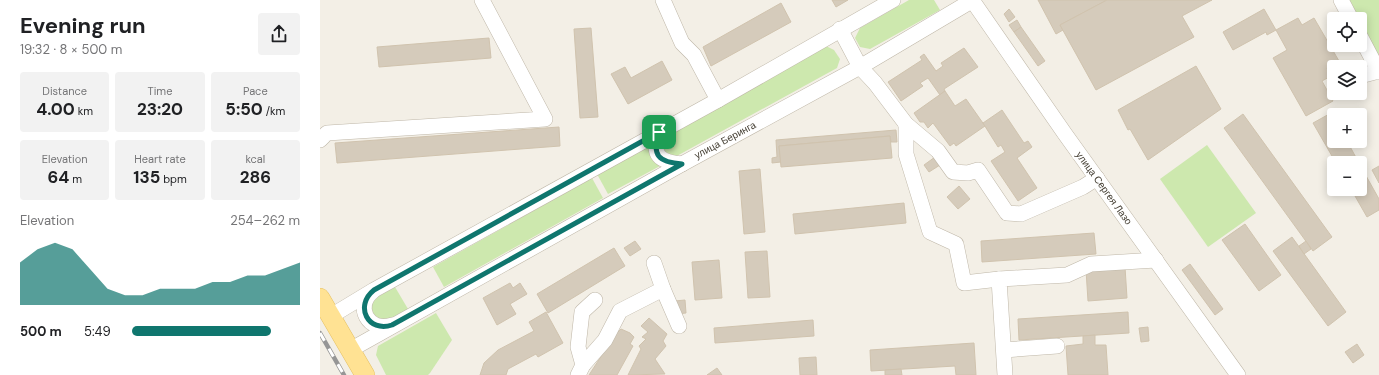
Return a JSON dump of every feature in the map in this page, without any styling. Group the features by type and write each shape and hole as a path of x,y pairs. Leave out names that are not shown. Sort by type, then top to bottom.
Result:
{"main road":[{"path":"320,298 365,375"}],"street":[{"path":"320,140 327,133 545,119 482,0"},
{"path":"663,0 682,43 694,55 718,100"},
{"path":"331,316 374,290 718,100 893,0"},
{"name":"улица Беринга","path":"350,350 392,325 682,164 860,67 972,0"},
{"name":"улица Сергея Лазо","path":"972,0 1238,375"},
{"path":"1341,0 1347,12"},
{"path":"840,29 860,67 875,83 906,124 938,151 953,172 968,173 978,170 1007,213 1021,214 1083,187 1097,178"},
{"path":"1367,49 1379,71 1367,74"},
{"path":"906,124 906,154 930,232 956,244 964,283 999,279 1067,275 1091,264 1156,260"},
{"path":"659,132 656,147 658,155 663,161 682,164"},
{"path":"654,263 663,289 679,326"},
{"path":"999,279 1005,375"},
{"path":"581,370 605,340 620,311 663,289"},
{"path":"374,290 366,299 364,312 367,318 375,325 381,327 392,325"},
{"path":"581,370 578,347 582,312 595,300"},
{"path":"1004,350 1057,346"}],"green space":[{"path":"909,0 934,0 940,10 870,49 860,47 855,38 860,28"},
{"path":"1347,0 1379,0 1379,62 1367,39 1367,12 1353,12"},
{"path":"826,46 834,50 840,59 837,68 675,157 666,156 660,146 663,137"},
{"path":"648,145 660,166 608,194 597,174"},
{"path":"1207,145 1256,213 1208,247 1160,179"},
{"path":"592,178 603,198 444,287 433,267"},
{"path":"395,287 408,309 387,321 376,321 369,305 374,299"},
{"path":"436,313 452,340 430,373 428,375 386,375 376,355 378,346"}],"building":[{"path":"832,0 848,0 836,7"},
{"path":"1038,0 1107,0 1060,25 1063,30 1056,34"},
{"path":"1107,0 1212,0 1182,16 1194,37 1096,90 1060,25"},
{"path":"781,3 791,22 711,66 703,47"},
{"path":"1009,9 1015,17 1009,22 1004,14"},
{"path":"1264,9 1276,30 1267,35 1266,32 1233,50 1223,32"},
{"path":"1298,18 1302,25 1314,18 1327,40 1327,52 1334,52 1338,60 1327,60 1327,78 1322,81 1327,90 1327,100 1333,101 1306,116 1273,58 1287,50 1276,30"},
{"path":"1017,20 1021,27 1014,32 1009,25"},
{"path":"1021,27 1045,61 1038,66 1014,32"},
{"path":"591,28 598,117 580,118 574,29"},
{"path":"489,38 491,58 379,67 377,47"},
{"path":"964,48 978,67 944,89 945,91 940,95 928,78 920,83 923,86 901,101 888,82 922,60 920,57 924,54 936,71 943,66 941,63"},
{"path":"662,61 672,80 628,104 611,74 625,67 631,78"},
{"path":"1196,66 1221,109 1148,160 1130,129 1128,130 1118,110"},
{"path":"945,91 955,106 966,99 985,126 956,146 954,143 950,146 933,123 928,128 924,122 920,122 914,113"},
{"path":"1002,110 1024,143 1028,141 1032,147 1017,158 1037,188 1018,201 991,161 1005,152 1001,145 998,147 983,123"},
{"path":"1243,114 1332,237 1313,251 1224,128"},
{"path":"1327,115 1327,147 1313,123"},
{"path":"559,127 560,146 337,163 335,143"},
{"path":"896,130 897,142 891,142 890,136 779,146 781,162 772,163 772,158 777,157 776,140"},
{"path":"890,136 892,158 781,167 779,146"},
{"path":"1327,148 1351,148 1355,156 1332,156"},
{"path":"935,157 940,165 929,172 924,165"},
{"path":"1379,166 1379,183 1372,170"},
{"path":"760,169 765,232 744,234 739,171"},
{"path":"1367,178 1379,199 1379,210 1367,217 1355,196 1367,196"},
{"path":"959,186 970,199 958,209 947,197"},
{"path":"904,203 906,223 795,234 793,214"},
{"path":"1245,224 1281,275 1259,291 1222,240"},
{"path":"1094,233 1096,254 982,262 981,241"},
{"path":"1292,237 1346,312 1328,326 1273,251"},
{"path":"635,241 641,249 630,256 624,248"},
{"path":"1306,241 1311,249 1304,254 1299,246"},
{"path":"614,248 625,266 548,313 537,294"},
{"path":"767,251 770,297 748,298 745,252"},
{"path":"719,260 722,298 695,300 692,262"},
{"path":"1190,264 1223,309 1215,315 1182,270"},
{"path":"1125,267 1127,298 1088,301 1086,270"},
{"path":"510,283 513,288 520,283 527,294 510,304 516,314 497,325 483,298"},
{"path":"685,300 686,313 676,314 675,301"},
{"path":"546,312 563,343 538,357 536,354 508,369 506,375 480,375 484,363 498,350 534,331 529,322"},
{"path":"1128,312 1129,333 1019,340 1018,319"},
{"path":"649,318 667,334 663,341 666,346 655,359 665,374 628,375 641,349 639,346 646,339 642,337 648,332 641,326"},
{"path":"813,320 814,336 715,343 714,328"},
{"path":"1148,327 1149,341 1141,342 1139,328"},
{"path":"621,329 630,333 634,337 630,344 633,346 617,375 589,375 615,335"},
{"path":"1095,335 1095,345 1106,345 1108,375 1068,375 1066,346 1083,344 1083,336"},
{"path":"974,343 976,375 956,375 955,366 871,371 870,350"},
{"path":"1357,344 1364,355 1353,363 1345,352"},
{"path":"816,357 817,375 800,375 799,358"},
{"path":"717,368 722,375 707,375"},
{"path":"901,369 902,375 885,375 885,370"}],"railway":[{"path":"320,333 344,375"}],"route":[{"path":"659,132 656,147 658,155 663,161 682,164 392,325 381,327 370,322 367,318 364,312 364,305 369,294 374,290 659,132"}]}
